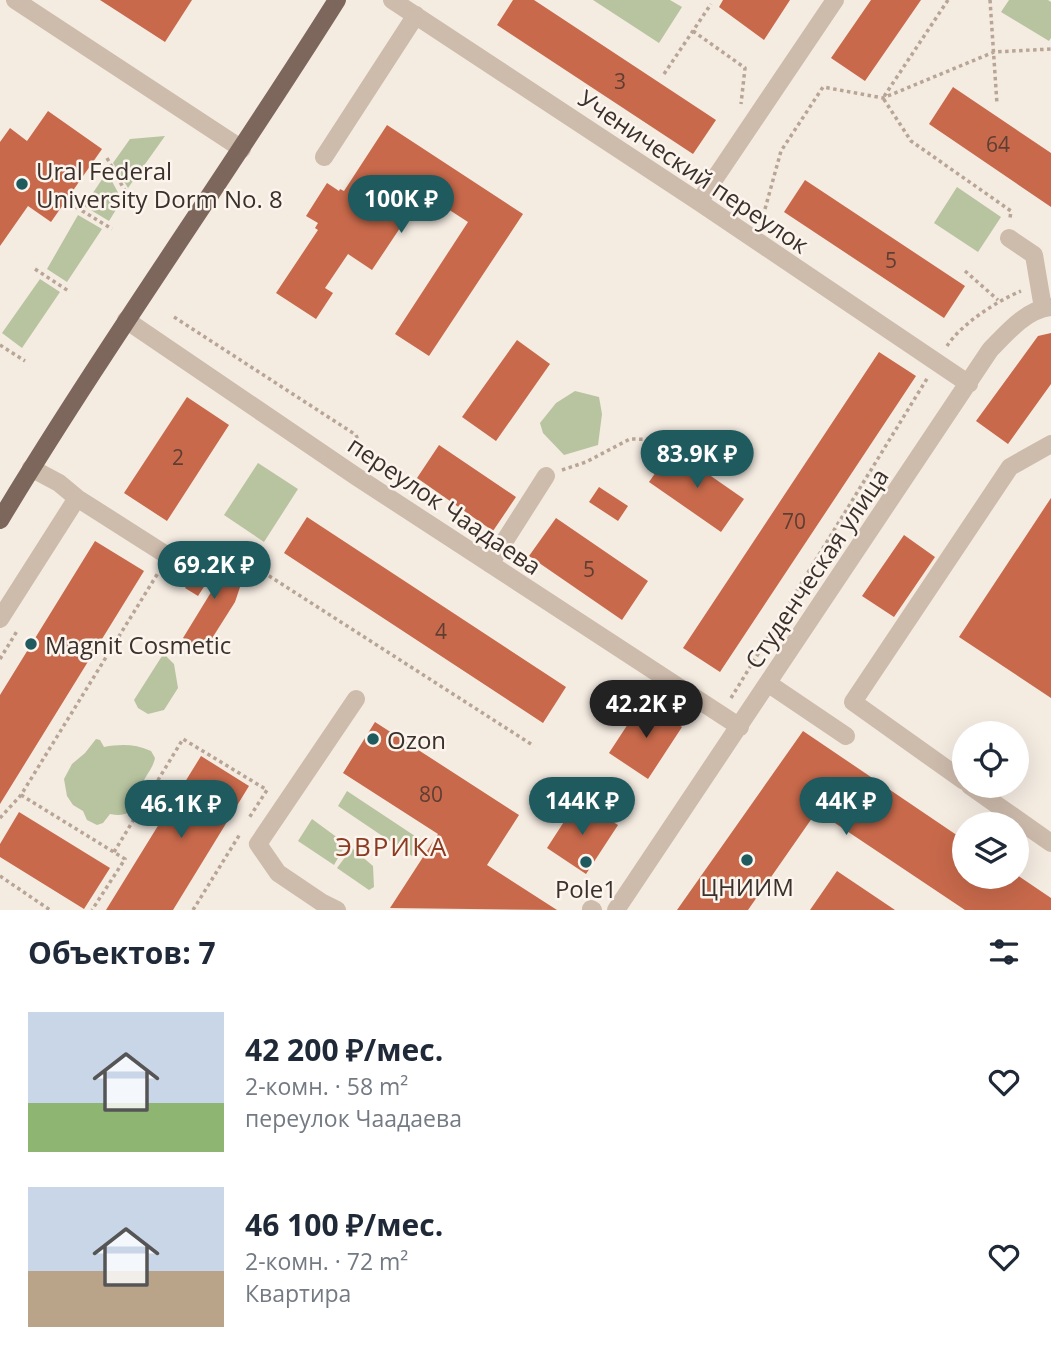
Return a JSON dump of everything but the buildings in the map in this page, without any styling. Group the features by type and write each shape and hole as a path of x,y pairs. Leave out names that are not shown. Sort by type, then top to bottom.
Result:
{"main road":[{"path":"0,520 126,320 242,149 337,0"}],"street":[{"path":"15,0 242,149"},
{"name":"Ученический переулок","path":"391,0 699,202 968,384"},
{"path":"699,202 835,0"},
{"path":"324,156 416,15"},
{"path":"1009,238 1034,255 1047,308"},
{"name":"Студенческая улица","path":"616,910 990,350 1018,322 1047,308"},
{"name":"переулок Чаадаева","path":"126,320 357,477 740,727"},
{"path":"952,773 853,702 1010,467 1051,444"},
{"path":"31,468 59,483 77,498 168,556 203,562"},
{"path":"490,564 546,476"},
{"path":"0,619 77,498"},
{"path":"769,684 846,736"},
{"path":"337,910 278,873 258,844 356,699"},
{"path":"987,798 1051,843"}],"path":[{"path":"883,98 948,0"},
{"path":"990,0 997,104"},
{"path":"664,74 711,4"},
{"path":"693,31 745,68 741,108"},
{"path":"765,209 781,151 823,87 883,98 993,52 1051,49"},
{"path":"883,98 911,141 1011,211 1009,238"},
{"path":"107,158 130,200"},
{"path":"76,207 112,229"},
{"path":"36,269 70,292"},
{"path":"720,715 954,336 998,300 965,271"},
{"path":"174,317 356,435 366,463"},
{"path":"0,345 25,361"},
{"path":"546,476 586,462 630,439 682,440"},
{"path":"0,818 21,795 168,556"},
{"path":"262,572 534,746"},
{"path":"114,852 183,739 267,790 247,823"},
{"path":"21,795 125,859 92,910"},
{"path":"193,910 240,834"},
{"path":"0,876 50,910"}],"green space":[{"path":"593,0 670,0 682,7 659,43"},
{"path":"1009,0 1051,2 1049,41 1001,12"},
{"path":"165,136 128,188 113,163 130,139"},
{"path":"107,172 122,200 109,221 84,206"},
{"path":"957,187 1001,217 978,252 934,223"},
{"path":"78,215 102,229 67,282 47,269"},
{"path":"40,279 60,292 22,348 2,333"},
{"path":"575,391 599,397 602,414 598,445 564,455 543,433 540,423 556,403"},
{"path":"258,463 298,489 264,542 224,515"},
{"path":"165,655 174,664 178,688 164,710 148,714 138,708 134,700"},
{"path":"96,739 100,740 104,747 139,747 151,751 155,758 133,808 125,814 110,814 103,823 97,825 87,820 83,811 73,805 67,796 64,779 72,764"},
{"path":"347,791 424,842 415,858 338,806"},
{"path":"312,819 346,844 334,865 298,841"},
{"path":"352,848 373,866 374,887 369,890 337,868"}],"place":[{"name":"Ural Federal University Dorm No. 8","path":"22,184"},
{"name":"Magnit Cosmetic","path":"31,644"},
{"name":"Ozon","path":"373,739"},
{"name":"ЦНИИМ","path":"747,860"},
{"name":"Pole1","path":"586,862"}],"district":[{"name":"ЭВРИКА","path":"392,846"}]}
